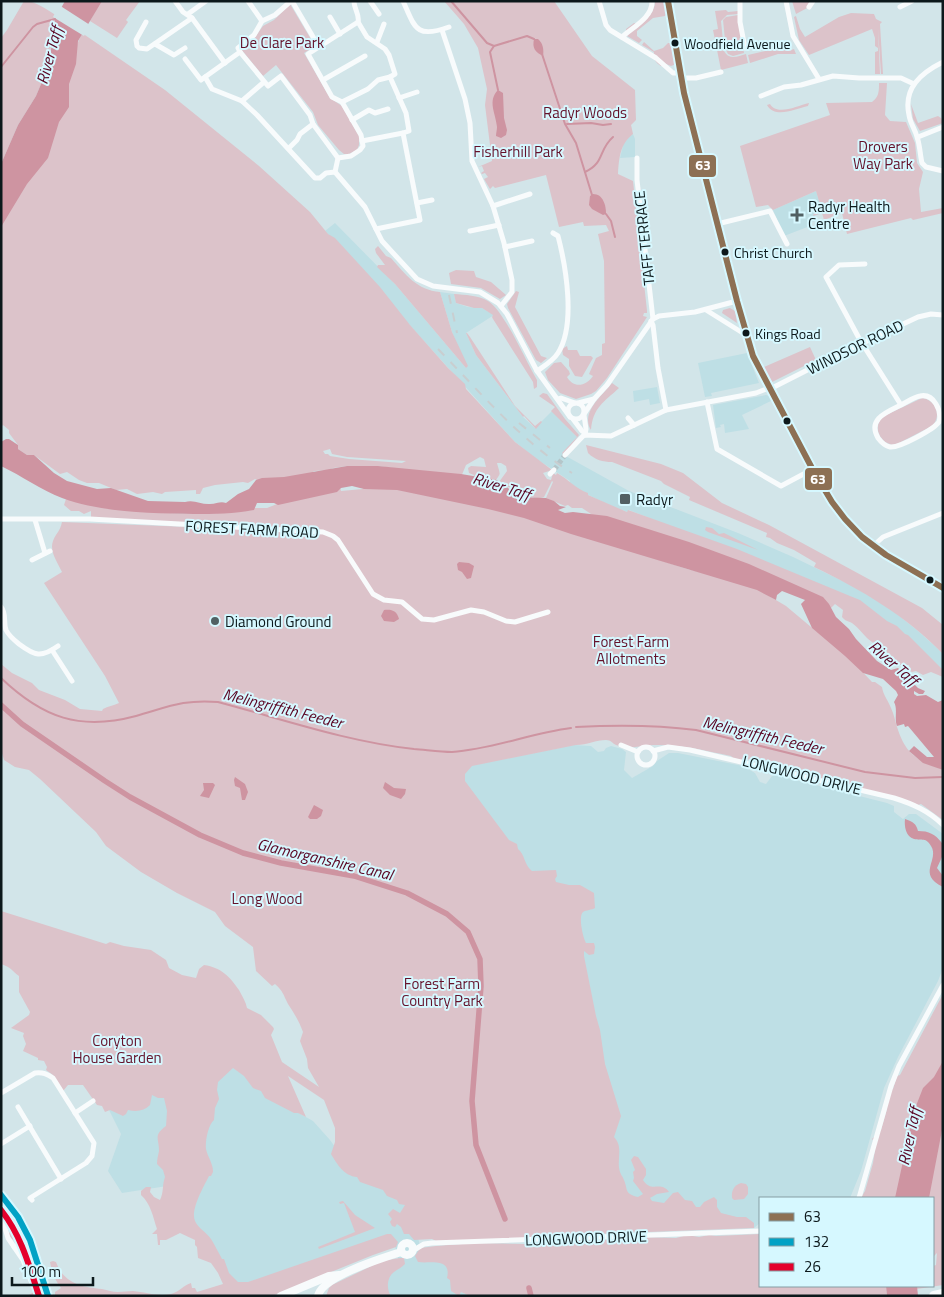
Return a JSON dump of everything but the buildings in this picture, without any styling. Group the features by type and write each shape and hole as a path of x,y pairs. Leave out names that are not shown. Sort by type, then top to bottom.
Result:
{"main road":[{"path":"668,1 680,76 737,301 753,356 813,469 841,515 858,533 886,556 943,588"},
{"path":"1,1195 18,1217 30,1240 49,1294"},
{"name":"LONGWOOD DRIVE","path":"318,1296 323,1286 341,1275 377,1258 401,1252 404,1255 409,1255 414,1250"},
{"name":"LONGWOOD DRIVE","path":"281,1296 329,1276 341,1275"}],"street":[{"path":"175,1 183,12 190,16 225,63"},
{"path":"146,22 136,40 137,46 143,50 147,50 155,44 206,1"},
{"path":"248,1 262,21"},
{"path":"319,47 292,1 275,15 262,21 254,35 238,48 268,86 281,76 310,115 313,124 338,158 335,172"},
{"path":"342,102 368,89 378,80 394,74 386,49 368,37 358,22 359,17 354,3 361,1"},
{"path":"370,1 379,14"},
{"path":"403,1 413,23 418,29 424,32 432,32 449,27"},
{"path":"599,1 608,27 656,58 673,73 696,78 721,72"},
{"path":"622,37 650,12 652,1"},
{"path":"740,1 745,48"},
{"path":"786,1 793,36 819,79"},
{"path":"809,7 813,1"},
{"path":"900,7 912,1"},
{"path":"330,17 340,34"},
{"path":"338,158 356,154 363,146 361,135 342,102 332,97 308,54 358,22"},
{"path":"377,42 384,24"},
{"path":"442,30 465,99 470,123 472,161 493,206 505,248 513,286 510,296 501,306"},
{"path":"155,44 174,55 185,48"},
{"path":"185,59 201,80 240,52"},
{"path":"323,80 365,56"},
{"path":"943,62 925,72 914,84 908,100 908,112 918,137 922,165 943,171"},
{"path":"761,96 784,86 801,85 833,76 901,78 914,84"},
{"path":"205,77 212,90 242,101 289,148 315,178 320,178 326,173 335,172"},
{"path":"362,141 409,131 406,113 390,77"},
{"path":"242,101 264,82"},
{"path":"398,98 417,92"},
{"path":"352,120 369,110 375,113 388,108"},
{"path":"289,148 300,134 313,124"},
{"path":"918,137 943,127"},
{"path":"376,229 420,220 403,133"},
{"name":"TAFF TERRACE","path":"637,158 652,320 666,410"},
{"path":"335,172 365,207 382,241 414,276 423,283 433,286 471,290 487,295 501,306 537,371 585,434"},
{"path":"493,206 530,194"},
{"path":"417,202 432,200"},
{"path":"717,224 770,211 787,244"},
{"path":"470,231 499,225"},
{"path":"537,371 556,355 567,329 566,269 558,236 553,233"},
{"path":"505,248 532,241"},
{"path":"865,264 839,265 826,277 862,343 901,405"},
{"path":"571,418 580,419 607,385 652,320 659,316 706,310 737,301"},
{"path":"706,310 746,335"},
{"name":"WINDSOR ROAD","path":"585,434 611,436 666,410 769,389 862,343 925,315 943,315"},
{"path":"928,396 936,403 940,412 939,422 933,428 898,446 888,446 878,437 875,424 881,416 901,405 917,397 928,396"},
{"path":"558,399 561,398 583,407 586,429 585,434 565,455"},
{"path":"571,418 569,409 571,405 594,399"},
{"path":"707,402 717,450 781,486 813,469"},
{"path":"628,418 634,426"},
{"path":"874,546 884,537 943,513"},
{"name":"FOREST FARM ROAD","path":"1,519 90,519 323,532 338,540 373,594 384,600 402,602 422,619 434,620 472,610 484,612 506,622 515,622 548,612"},
{"path":"32,560 47,552 35,520"},
{"path":"1,607 5,612 5,627 14,640 32,653 38,654 58,646"},
{"path":"52,650 72,681"},
{"path":"621,746 638,752 636,756 638,761 647,765 654,760 653,750"},
{"name":"LONGWOOD DRIVE","path":"638,752 645,746 653,750 668,747 681,748 894,798 926,811 943,826"},
{"path":"859,1197 891,1086 899,1066 943,985"},
{"path":"1,1093 27,1077 42,1072 53,1078 94,1143 92,1156 86,1163 30,1198 32,1200"},
{"path":"75,1113 94,1102"},
{"path":"18,1107 61,1179"},
{"path":"2,1147 30,1126"},
{"path":"1,1215 4,1234 24,1260 33,1286"},
{"name":"LONGWOOD DRIVE","path":"414,1250 424,1244 432,1243 759,1231"},
{"path":"14,1247 23,1243"}],"shaded area":[{"path":"633,134 635,139 635,157 620,158 624,141"},
{"name":"Radyr Health Centre","path":"816,191 823,213 814,216 815,221 809,223 810,226 784,236 773,210"},
{"path":"335,223 395,284 466,368 452,332 440,292 454,294 456,303 468,307 482,308 494,315 466,333 476,355 523,417 535,428 552,411 577,437 562,453 564,455 629,491 738,533 857,588 892,610 937,648 943,654 943,671 908,637 698,537 629,510 627,512 609,505 568,485 570,481 535,458 514,441 325,231"},
{"path":"747,353 759,383 711,393 712,396 705,397 698,363"},
{"path":"657,387 660,403 650,405 649,399 634,402 633,391"},
{"path":"769,396 771,401 742,415 749,429 725,433 724,424 716,428 713,405"},
{"path":"574,745 591,746 598,752 604,751 611,746 626,752 624,770 632,778 653,766 669,753 678,753 743,766 755,773 760,782 766,784 772,776 776,775 887,803 894,806 894,812 903,819 909,814 916,814 943,834 943,968 884,1088 861,1171 850,1197 759,1197 759,1224 754,1228 751,1223 622,1197 535,879 454,769"},
{"path":"232,1067 313,1121 348,1165 410,1205 422,1254 445,1260 459,1295 461,1292 470,1296 376,1296 399,1262 394,1242 233,1291 194,1222 193,1213 203,1154 211,1080"},
{"path":"148,1089 169,1089 180,1184 122,1193 108,1171 121,1134 109,1110"}],"green space":[{"path":"24,1 37,4 57,16 53,27 49,65 36,96 18,125 1,164 1,38"},
{"path":"98,1 140,1 126,20 128,22 117,38 90,21 97,8"},
{"name":"Radyr Woods","path":"444,1 554,1 592,56 635,90 636,120 631,125 633,134 625,142 621,152 618,174 633,181 647,311 643,316 647,317 607,378 591,394 576,399 560,393 548,380 545,372 554,363 561,362 569,371 570,374 567,377 576,385 584,384 593,376 589,374 596,358 602,355 602,344 605,343 604,261 598,234 609,231 606,225 584,226 583,222 559,227 546,175 495,188 493,186 490,189 484,179 488,177 485,173 481,173 484,171 482,166 478,167 492,161 485,105 487,89 478,48 464,24"},
{"path":"655,1 666,1 668,12 665,16 653,18 637,31 637,36 642,40 639,43 627,36 626,29 634,23 639,25 648,17 654,9"},
{"path":"792,1 812,1 809,7 796,14"},
{"name":"De Clare Park","path":"290,4 315,46 304,53 330,98 342,106 359,136 357,150 349,154 344,154 339,150 318,125 313,112 276,65 263,76 241,49 253,40 263,26 274,20"},
{"path":"726,10 728,12 738,11 738,14 727,15 721,21 724,51 731,57 746,54 748,63 721,70 713,30 718,29 715,11"},
{"path":"851,13 874,14 876,19 882,22 880,24 883,74 881,74 878,29 880,74 875,74 875,52 878,51 878,48 875,46 872,29 809,55 799,40 794,17 796,16 805,37 839,17"},
{"path":"738,15 744,53 733,56 728,54 726,50 723,20 726,17"},
{"path":"82,33 165,90 259,166 310,212 328,234 335,238 380,287 410,325 448,368 465,384 466,389 515,442 552,470 543,473 547,479 551,480 553,473 556,475 557,473 588,493 588,495 627,512 628,510 737,549 860,600 908,635 942,669 943,677 931,672 923,675 916,671 910,671 909,665 897,665 881,645 872,642 856,626 845,620 842,617 843,610 835,604 831,608 817,598 594,516 582,508 572,508 546,498 552,481 544,497 539,498 515,488 504,488 499,482 507,471 506,466 501,463 497,463 500,474 493,485 473,478 474,475 469,473 468,468 471,466 486,467 484,459 480,457 466,465 461,477 378,466 347,466 262,482 255,479 248,483 215,485 203,488 200,494 196,494 196,490 165,492 162,494 153,492 137,494 127,489 116,490 99,483 87,483 67,472 60,474 34,455 27,455 18,449 18,445 9,433 9,430 3,425 1,427 1,219","holes":["330,449 332,454 347,457 406,461 402,463 349,459 330,456 323,451"]},
{"path":"644,42 654,51 663,48 668,43 672,43 676,64 671,66 666,64 659,65 654,58 654,52 642,45"},
{"path":"791,45 791,50 794,49 796,54 778,54 750,63 748,55"},
{"name":"Drovers Way Park","path":"879,83 887,83 885,115 890,121 906,122 915,143 917,163 923,172 919,189 921,212 943,208 943,213 913,220 911,218 847,234 842,213 824,220 822,213 813,216 821,208 816,191 773,210 768,205 756,207 740,146 830,115 826,103 872,102 879,91"},
{"path":"809,103 808,106 786,112 775,111 767,105 770,104 773,108 782,110"},
{"path":"911,104 918,123 938,116 943,123 920,131 913,119"},
{"path":"378,246 412,281 432,291 440,292 452,332 468,366 466,368 395,284 377,267 378,265 385,265 376,253 375,249"},
{"path":"456,270 474,271 476,277 491,282 506,295 500,299 481,288 451,284 449,273"},
{"path":"516,291 519,292 515,307 541,356 547,358 541,363 536,360 508,308 507,304"},
{"path":"454,294 480,298 488,301 494,307 514,337 537,380 537,387 534,389 533,382 493,319 493,315 482,308 474,308 456,303"},
{"path":"730,308 735,311 737,323 722,313 723,310"},
{"path":"466,333 515,406 535,426 542,422 536,429 523,417 476,355"},
{"path":"567,346 568,350 577,350 580,356 591,356 593,358 582,377 575,376 569,366 569,359 563,355 562,349"},
{"path":"810,347 816,360 772,382 764,367"},
{"path":"612,383 619,388 597,410 591,430 588,423 590,410"},
{"path":"543,393 547,394 579,435 564,455 562,453 577,437 551,411 555,407 539,396"},
{"path":"922,398 931,402 936,409 937,418 932,426 897,444 892,445 885,442 878,430 878,424 882,417"},
{"path":"586,445 661,464 683,473 722,503 769,525 922,608 943,625 943,654 929,640 883,605 814,567 816,563 766,537 767,533 689,500 690,497 661,481 612,462 596,459 588,453"},
{"name":"Forest Farm Country Park","path":"366,486 395,488 522,515 687,569 747,583 786,606 817,632 826,633 872,682 882,687 900,736 908,750 926,763 943,770 943,820 921,804 918,805 743,758 741,760 731,756 672,745 629,747 616,745 609,740 602,740 472,766 465,774 465,781 509,840 517,844 527,866 532,871 556,870 556,882 580,885 594,893 595,908 583,912 581,918 586,943 594,943 594,954 589,955 584,951 584,956 600,1030 605,1064 621,1116 614,1137 619,1145 619,1167 628,1193 638,1197 643,1194 633,1181 633,1172 635,1170 631,1160 634,1156 638,1157 646,1169 646,1175 643,1180 646,1184 653,1187 662,1187 669,1192 657,1194 650,1198 652,1201 664,1203 673,1193 678,1192 685,1200 692,1201 696,1207 700,1207 704,1202 714,1197 717,1200 717,1207 721,1213 746,1217 754,1223 754,1228 543,1236 524,1239 414,1240 409,1234 404,1234 401,1227 397,1224 395,1227 390,1222 392,1219 388,1214 393,1209 400,1213 405,1205 399,1204 397,1200 387,1196 383,1190 360,1182 357,1177 341,1169 336,1162 331,1154 335,1142 335,1128 324,1100 288,1076 306,1117 294,1113 265,1098 261,1091 253,1088 244,1076 233,1068 218,1082 219,1099 206,1142 206,1149 213,1172 198,1198 194,1211 196,1223 211,1239 222,1259 224,1259 229,1273 238,1282 248,1282 387,1234 391,1234 398,1242 396,1247 272,1296 55,1296 55,1292 61,1288 52,1270 50,1262 53,1261 56,1262 59,1269 69,1280 88,1287 114,1292 133,1291 166,1295 174,1293 191,1283 192,1288 195,1288 197,1292 223,1284 211,1263 198,1258 195,1240 180,1233 166,1240 160,1240 160,1245 158,1245 157,1234 152,1234 157,1229 147,1202 141,1195 141,1191 146,1187 151,1187 150,1192 160,1200 162,1194 165,1177 163,1170 157,1164 157,1159 159,1151 158,1135 166,1126 167,1111 164,1098 152,1095 148,1107 134,1111 128,1110 123,1116 110,1110 105,1112 102,1106 97,1105 83,1085 68,1085 63,1091 53,1075 46,1070 47,1067 44,1061 38,1060 38,1058 23,1051 26,1044 23,1036 24,1033 11,1028 29,1015 30,1012 19,992 19,976 1,964 1,911 106,944 110,942 151,950 166,960 169,968 182,975 196,978 199,969 204,965 220,971 239,990 247,1008 261,1015 273,1027 271,1035 282,1062 319,1087 308,1068 307,1059 300,1041 303,1032 300,1024 280,989 275,984 272,986 256,971 253,947 225,926 215,912 141,872 106,846 96,832 40,779 29,770 15,767 4,760 1,750 1,664 12,673 32,683 39,690 65,700 80,709 102,711 119,703 105,676 44,583 62,572 53,553 53,541 62,522 189,527 91,517 91,511 84,514 79,511 71,511 64,505 66,499 114,509 205,514 267,508 282,502 327,493 340,487 341,491 363,489"},
{"path":"706,527 712,528 719,534 724,533 758,550 708,532 705,530"},
{"path":"943,994 943,1065 941,1073 914,1111 898,1197 862,1197 873,1163 876,1143 872,1139 881,1130 887,1109 887,1092 893,1089 897,1076 900,1075"},
{"path":"943,1118 943,1285 934,1286 934,1266 936,1265 937,1253 934,1256 934,1197 920,1197"},
{"path":"746,1184 748,1187 748,1194 744,1199 734,1200 732,1193 736,1185"},
{"path":"343,1201 355,1215 375,1228 319,1249 318,1247 355,1232 344,1203 340,1204 339,1202"},
{"path":"9,1215 13,1217 24,1236 19,1241 12,1239 8,1234 13,1230"},
{"path":"759,1234 759,1287 886,1287 887,1296 470,1296 461,1292 459,1296 451,1291 450,1280 447,1278 448,1271 443,1264 418,1262 415,1256 420,1248 475,1243 523,1244 546,1243 558,1240 633,1240 638,1237"},
{"path":"19,1246 27,1246 41,1296 27,1296 34,1292 34,1285 19,1250"},
{"path":"404,1258 405,1264 390,1277 388,1287 391,1296 326,1296 332,1285 382,1261"}],"water":[{"name":"River Taff","path":"65,1 102,1 78,41 76,64 69,84 69,107 59,122 48,158 27,184 1,227 1,164 18,125 36,96 49,65 55,19"},
{"path":"534,39 538,39 541,42 543,56 535,49 533,45"},
{"path":"498,90 503,93 504,118 507,130 506,135 501,138 496,136 497,127 493,108 493,99"},
{"path":"593,194 602,198 606,214 603,215 592,209 589,205 590,196"},
{"path":"6,439 18,445 18,449 27,455 34,455 54,473 67,481 97,489 111,488 148,501 226,503 249,489 256,480 262,478 284,477 347,466 378,466 461,474 497,480 520,497 546,498 554,501 560,506 566,507 558,510 565,513 573,512 607,516 689,542 749,564 823,597 836,617 877,661 891,670 898,668 918,688 925,691 923,694 919,694 914,691 914,694 917,696 926,695 938,702 943,700 943,770 923,763 909,751 914,746 927,757 934,757 908,726 905,727 904,724 897,726 894,702 898,695 896,691 883,679 863,673 812,628 801,604 805,600 782,591 777,595 776,600 757,590 524,518 397,490 364,489 352,486 341,488 337,492 278,505 274,503 257,503 254,510 224,514 144,512 94,507 54,495 1,466 1,442"},
{"path":"459,562 469,563 474,566 471,578 467,579 458,570 457,564"},
{"path":"384,610 394,611 399,619 394,622 384,621 381,616"},
{"path":"235,777 245,784 248,792 245,800 242,800 240,788 235,786"},
{"path":"385,782 394,788 406,789 401,799 390,795 383,788"},
{"path":"203,783 213,783 215,785 209,798 200,796 204,790"},
{"path":"314,805 323,810 321,816 317,819 310,819 308,817"},
{"path":"905,819 914,823 918,831 932,834 942,843 942,857 937,868 943,876 943,887 931,877 930,867 933,851 931,846 926,840 914,839 907,834"},
{"name":"River Taff","path":"943,1061 943,1125 929,1197 895,1197 914,1111 923,1088 934,1077"},
{"path":"886,1287 917,1287 918,1296 887,1296"}],"pier":[{"path":"59,5 90,25 84,36 53,17"}],"waterway":[{"path":"451,1 487,43 494,46"},
{"path":"1,67 33,27 55,19"},
{"path":"498,90 490,52 494,46 527,36 534,39"},
{"path":"542,54 565,124 576,143 592,195"},
{"path":"567,124 611,124"},
{"path":"585,172 596,165 608,142 613,137"},
{"path":"606,214 611,221 615,237"},
{"name":"Melingriffith Feeder","path":"1,678 17,692 47,712 63,718 80,721 116,720 167,707 206,701 218,702 315,729 389,746 452,752 482,748 541,733 571,728"},
{"name":"Glamorganshire Canal","path":"1,705 22,724 105,781 130,797 200,835 243,853 281,863 354,876 407,893 447,914 468,932 480,959 481,986 472,1101 476,1145 505,1219"},
{"name":"Melingriffith Feeder","path":"576,727 636,726 696,730 865,772 915,778 943,777"},
{"name":"Glamorganshire Canal","path":"529,1288 531,1296"}],"tunnel":[{"path":"554,470 565,455"}],"railway":[{"path":"449,295 457,333"},
{"path":"438,349 518,431 572,473"},
{"path":"519,423 550,448"}],"transit line":[{"name":"63","path":"668,1 684,93 737,301 753,356 814,472 845,519 862,537 886,555 943,588"},
{"name":"132","path":"1,1195 18,1217 30,1240 48,1296"},
{"name":"26","path":"1,1210 19,1240 39,1296"}],"place":[{"name":"Woodfield Avenue","path":"675,43"},
{"name":"Radyr Health Centre","path":"797,215"},
{"name":"Christ Church","path":"725,252"},
{"name":"Kings Road","path":"746,333"},
{"name":"Radyr","path":"625,499"},
{"name":"Diamond Ground","path":"215,621"}],"park label":[{"name":"Fisherhill Park","path":"518,151"},
{"name":"Forest Farm Allotments","path":"631,650"},
{"name":"Long Wood","path":"267,898"},
{"name":"Coryton House Garden","path":"117,1048"}]}
